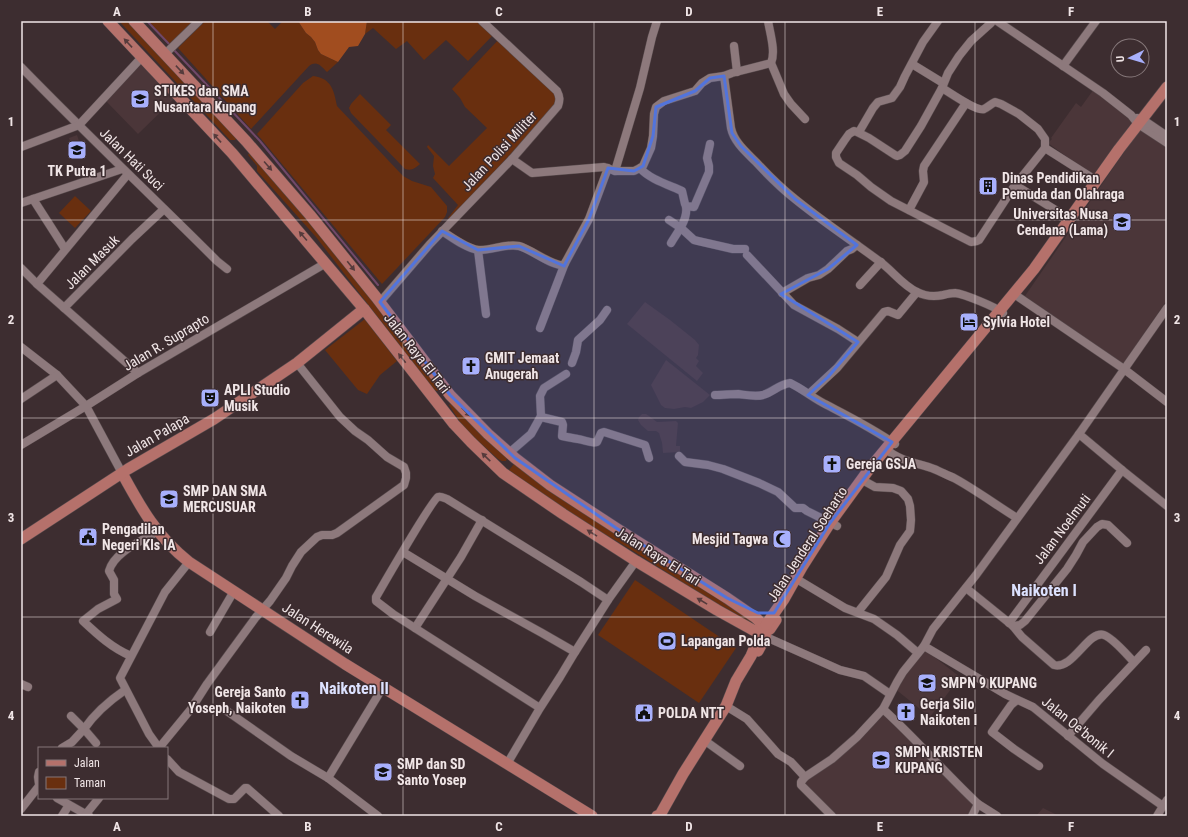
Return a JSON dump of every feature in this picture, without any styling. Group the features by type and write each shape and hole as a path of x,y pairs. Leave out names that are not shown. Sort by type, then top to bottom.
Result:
{"main road":[{"name":"Jalan Raya El Tari","path":"108,21 232,153 364,309 438,405 463,433 503,473 636,561 717,610 764,632"},
{"name":"Jalan Raya El Tari","path":"134,21 169,50 310,215 380,302 450,395 488,434 512,456 550,485 728,598 764,632"},
{"name":"Jalan Jenderal Soeharto","path":"1002,312 1097,181 1137,119 1167,87"},
{"path":"232,153 246,141"},
{"name":"Jalan Jenderal Soeharto","path":"659,816 728,701 754,655 764,632 831,532 833,524 852,501 891,447 945,380 1017,296 1035,271 1036,265"},
{"name":"Jalan Palapa","path":"21,539 122,473 214,419 297,363 364,309"},
{"path":"438,405 450,395"},
{"name":"Jalan Jenderal Soeharto","path":"775,616 870,468 891,447"},
{"path":"503,473 512,456"},
{"name":"Jalan Herewila","path":"122,473 159,533 189,562 345,664 592,816"},
{"path":"728,598 758,613 775,616"},
{"path":"717,610 747,634 752,645 754,655"}],"street":[{"path":"169,50 200,21"},
{"name":"Jalan Polisi Militer","path":"380,302 430,244 512,158 558,106 560,100 557,91 482,21"},
{"path":"540,328 565,264 589,219 612,169 640,88 657,21"},
{"path":"768,21 772,46 771,63 784,94 790,104 805,119"},
{"path":"859,132 878,102 892,98 900,87 904,76 923,42 938,21"},
{"path":"1063,66 1096,21"},
{"path":"912,64 942,85 966,103 983,109 995,102 1019,114 1038,128 1045,139 1045,148 1015,185 979,240 971,242 884,196 839,163 836,153 849,134 859,132 894,155 897,156 903,154 921,126 942,85 959,56 971,41 994,22 1103,93 1167,143"},
{"path":"734,46 737,72"},
{"path":"21,147 79,125 142,58"},
{"path":"512,158 532,173 570,169 604,168 634,170 640,168 643,166 651,148 656,107 664,101 684,96 695,91 705,80 710,78 724,76 771,63"},
{"name":"Jalan Hati Suci","path":"21,66 58,105 217,261 227,269"},
{"path":"724,76 732,133 741,146 795,199 881,262 901,281 917,292 929,296 954,293 1002,312"},
{"path":"909,210 924,182 924,166 966,103"},
{"path":"1137,119 1167,136"},
{"path":"686,206 695,206 709,172 707,158 710,144"},
{"path":"1045,148 1097,181"},
{"path":"640,168 645,173 666,185 682,191 686,206 686,216 682,229 671,243"},
{"path":"21,203 125,171"},
{"name":"Jalan Masuk","path":"37,284 125,171"},
{"path":"1015,185 1070,219"},
{"name":"Jalan Masuk","path":"32,199 65,249"},
{"name":"Jalan Masuk","path":"21,268 64,308 164,209"},
{"path":"669,220 694,240 746,252 794,305 838,329 858,342"},
{"path":"442,231 468,247 478,250 507,245 519,246 556,264 565,264"},
{"path":"782,293 808,278 818,275 828,269 847,251 857,245"},
{"path":"478,250 486,314"},
{"path":"860,285 881,262"},
{"name":"Jalan R. Suprapto","path":"21,445 138,373 326,263"},
{"path":"809,394 828,377 884,312 888,311 898,315 917,292"},
{"path":"1017,296 1124,369 1167,401"},
{"path":"64,308 138,373"},
{"path":"832,816 801,784 801,782 805,777 832,759 857,737 882,709 903,672 924,646 933,629 966,588 1079,434 1167,308"},
{"path":"572,363 578,340 600,320 607,310"},
{"name":"Jalan Herewila","path":"22,350 57,375 86,406 122,473"},
{"path":"160,747 191,709 207,684 262,609 270,601 286,578 297,558 313,540 322,535 332,535 337,533 404,485 406,473 404,467 387,457 340,417 297,363"},
{"path":"512,456 531,434 540,417 540,396 544,388 566,374"},
{"path":"21,399 57,375"},
{"path":"715,395 735,394 757,396 763,395 782,385 790,383 827,405 862,423 906,461 933,469 954,478 1016,518"},
{"path":"540,417 562,422 562,436 568,438 578,438 594,443 597,442 601,433 604,432 645,445 649,458"},
{"path":"1079,434 1167,506"},
{"path":"679,456 685,462 724,469 759,483 778,492 795,508 803,508 833,524"},
{"name":"Jalan Noelmuti","path":"1011,624 1032,591 1122,470"},
{"path":"858,612 886,577 900,544 910,531 912,520 908,499 900,491 893,488 876,487 866,482"},
{"path":"540,708 467,663 377,603 375,599 425,514 434,500 438,497 443,497 608,600"},
{"path":"1086,518 1097,528"},
{"path":"415,628 482,520"},
{"path":"1011,624 1020,624 1025,621 1067,569 1083,542 1102,524 1108,525 1127,543"},
{"path":"131,656 119,651 105,642 83,621 116,596 115,583 109,571 110,567 120,554 159,533"},
{"path":"403,552 475,596 574,652"},
{"path":"1056,560 1067,569"},
{"path":"507,764 574,652 636,561"},
{"path":"158,747 125,690 120,678 165,592 189,562"},
{"path":"800,580 836,603 865,615 879,623 897,635 918,653"},
{"path":"966,588 1011,624 1022,637 1054,664 1059,665 1067,662 1084,645 1100,634 1108,637 1134,662"},
{"path":"210,632 234,591"},
{"path":"1032,591 1043,599"},
{"path":"764,632 840,670 864,676 890,694"},
{"name":"Jalan Oe'bonik I","path":"924,646 1005,694 1033,707 1103,764 1165,803"},
{"path":"1068,736 1146,650"},
{"path":"328,778 383,687"},
{"path":"64,747 72,742 90,720 106,704 125,690"},
{"path":"1017,700 1011,705 992,732 1040,766"},
{"path":"728,701 747,719 778,754 791,762 805,777"},
{"path":"224,709 269,742 328,778 378,816"},
{"path":"882,709 905,729 978,804 997,816"},
{"path":"72,716 96,743"},
{"path":"704,740 740,766"},
{"path":"168,760 179,772 229,799 234,799 245,788 247,788 279,816"},
{"path":"21,809 38,786"},
{"path":"59,799 88,815 98,799"},
{"path":"1157,816 1165,803"},
{"path":"972,816 978,804"},
{"path":"62,816 69,805"}],"highlighted area":[{"path":"724,76 732,133 741,146 795,199 857,245 828,269 781,294 858,342 828,377 808,395 892,442 830,523 774,613 758,613 727,598 616,528 515,458 450,395 380,302 442,231 478,250 519,246 564,266 589,219 608,168 634,171 643,166 653,136 656,107 695,91 710,78"}],"shaded area":[{"path":"298,21 367,21 365,34 358,46 349,47 338,62 321,54 315,42 306,33"},
{"name":"STIKES dan SMA Nusantara Kupang","path":"141,64 175,98 138,134 105,100"},
{"path":"1094,89 1134,119 1093,176 1048,143 1076,103 1081,107"},
{"name":"Universitas Nusa Cendana (Lama)","path":"1140,129 1167,147 1167,300 1123,364 1025,296"},
{"name":"TK Putra 1","path":"77,135 79,141 85,140 86,144 81,146 84,154 75,157 69,138"},
{"path":"645,302 670,320 699,345 698,355 696,358 699,361 696,366 703,373 697,381 627,324"},
{"path":"666,360 710,395 703,402 691,408 685,407 674,409 665,408 661,405 651,385"},
{"path":"642,414 646,414 657,422 676,421 678,423 676,446 680,446 680,452 663,453 659,433 656,431 648,431 638,420"},
{"name":"SMPN 9 KUPANG","path":"924,649 960,677 930,717 894,688"},
{"name":"SMPN KRISTEN KUPANG","path":"883,712 975,806 970,816 835,816 806,787 806,779"},
{"path":"1043,808 1059,816 1036,816"}],"green space":[{"path":"119,21 131,21 237,138 235,140 230,140"},
{"path":"148,21 193,21 170,44"},
{"path":"205,21 267,21 275,29 283,21 298,21 306,33 315,42 321,54 338,62 327,72 317,64 312,64 309,66 251,129 178,48"},
{"path":"367,21 480,21 494,34 468,61 446,40 424,60 407,41 396,49 373,28 365,34"},
{"path":"500,38 555,89 558,99 550,111 450,220 448,218 458,205 433,178 435,174 433,166 434,156 427,147 428,145 449,166 487,128 465,107 460,98 452,89"},
{"path":"313,76 324,79 328,82 335,95 337,106 403,176 412,181 431,187 447,206 445,217 382,284 257,134 303,83"},
{"path":"360,94 391,125 386,130 420,164 415,168 405,169 351,113 349,108"},
{"path":"249,153 313,220 439,386 439,390 434,390 316,237 257,171 257,166 248,155"},
{"path":"75,196 91,211 75,228 59,213"},
{"path":"365,319 397,361 380,375 367,394 358,390 325,350"},
{"path":"454,401 507,458 506,461 498,459 464,428 449,405"},
{"path":"514,464 518,465 737,607 754,624 709,599 566,511 512,474 509,470"},
{"name":"Lapangan Polda","path":"635,580 736,648 699,703 598,635"}],"waterway":[{"path":"147,21 170,45"},
{"path":"173,49 260,141 378,285"}],"place":[{"name":"STIKES dan SMA Nusantara Kupang","path":"140,99"},
{"name":"TK Putra 1","path":"77,150"},
{"name":"Dinas Pendidikan Pemuda dan Olahraga","path":"988,186"},
{"name":"Universitas Nusa Cendana (Lama)","path":"1122,222"},
{"name":"Sylvia Hotel","path":"969,322"},
{"name":"GMIT Jemaat Anugerah","path":"471,366"},
{"name":"APLI Studio Musik","path":"210,398"},
{"name":"Gereja GSJA","path":"832,464"},
{"name":"SMP DAN SMA MERCUSUAR","path":"169,499"},
{"name":"Pengadilan Negeri Kls IA","path":"88,537"},
{"name":"Mesjid Tagwa","path":"782,539"},
{"name":"Lapangan Polda","path":"667,641"},
{"name":"SMPN 9 KUPANG","path":"927,683"},
{"name":"Gereja Santo Yoseph, Naikoten","path":"300,700"},
{"name":"Gerja Silo Naikoten I","path":"906,712"},
{"name":"POLDA NTT","path":"644,713"},
{"name":"SMPN KRISTEN KUPANG","path":"881,760"},
{"name":"SMP dan SD Santo Yosep","path":"383,772"}],"district":[{"name":"Naikoten I","path":"1044,590"},
{"name":"Naikoten II","path":"354,688"}]}
